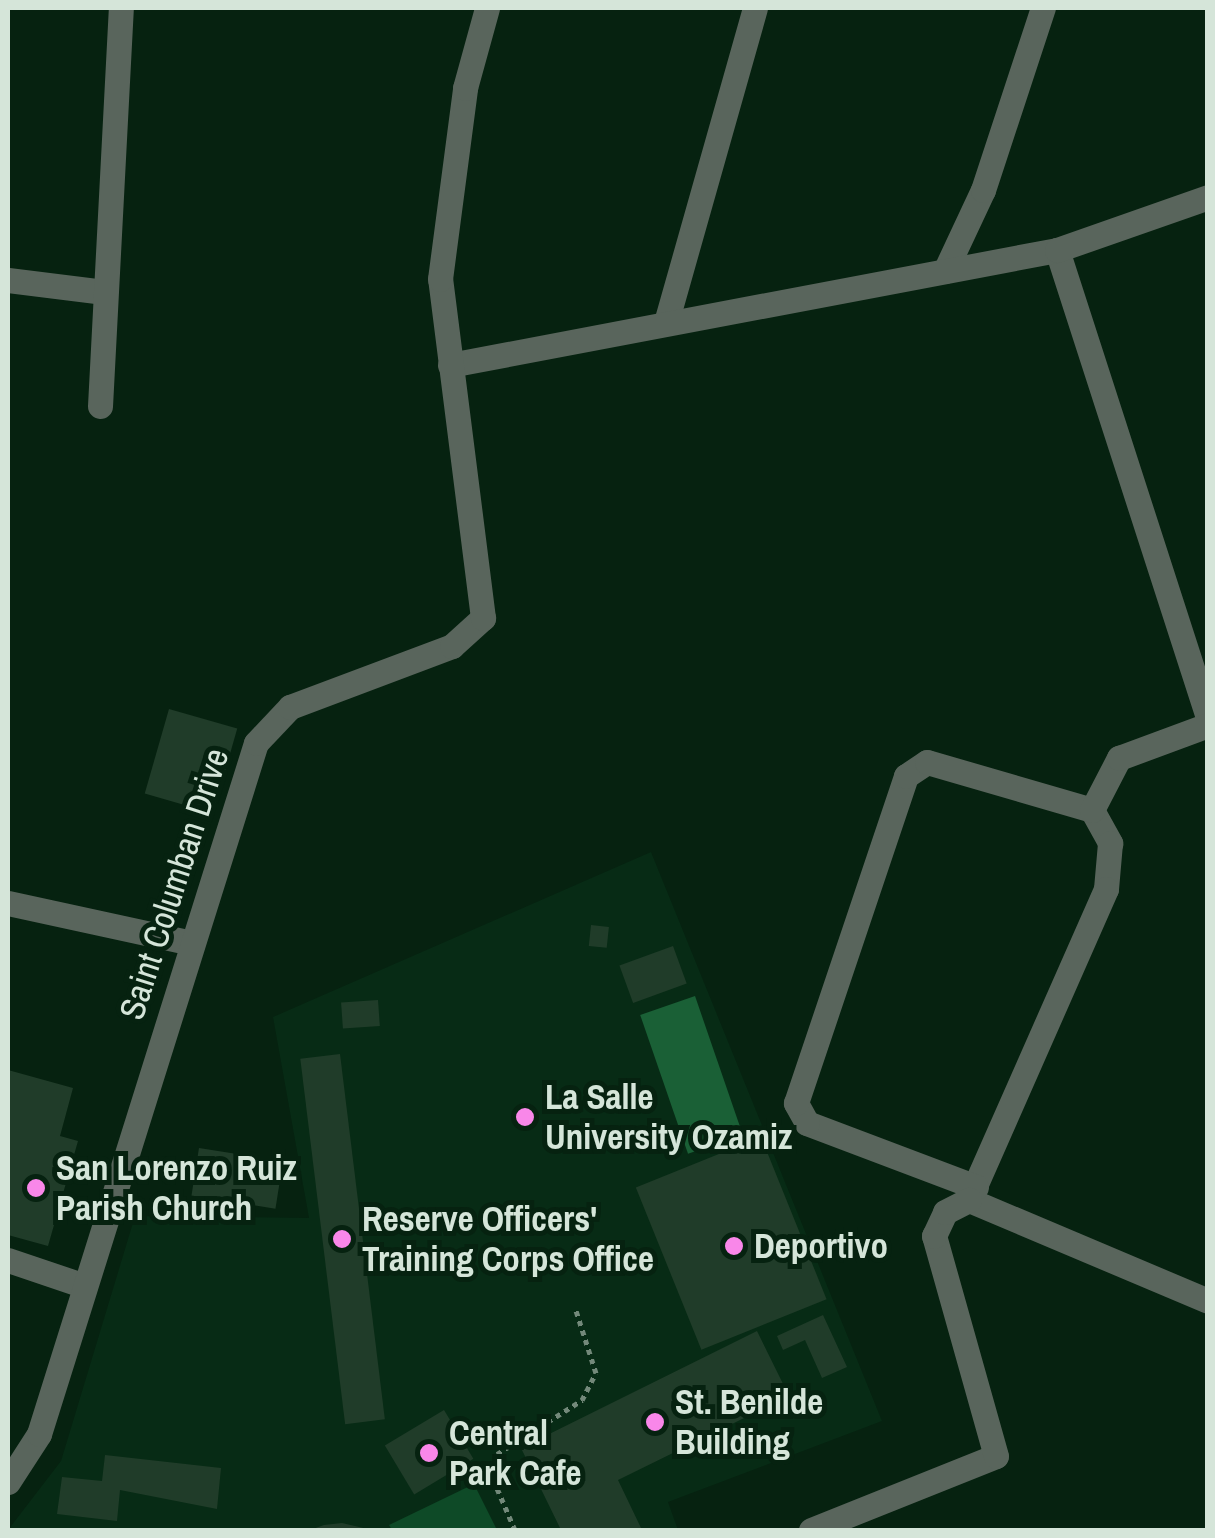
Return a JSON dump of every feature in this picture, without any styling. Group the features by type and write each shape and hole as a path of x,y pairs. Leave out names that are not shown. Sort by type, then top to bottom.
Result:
{"street":[{"path":"100,406 121,8"},
{"name":"Saint Columban Drive","path":"8,1482 39,1434 245,771 269,724 316,696 452,646 483,618 450,365 444,216 486,8"},
{"path":"668,319 756,8"},
{"path":"944,270 983,190 1043,8"},
{"path":"450,365 668,319 1058,250 1208,197"},
{"path":"1058,250 1208,721 1119,758 1092,810"},
{"path":"8,280 104,292"},
{"path":"811,1530 996,1456 934,1236 946,1212 973,1193 1106,888 1110,844 1092,810 916,765 796,1094 807,1123 973,1193 1208,1301"},
{"path":"8,903 191,944"},
{"path":"8,1260 85,1286"}],"path":[{"path":"514,1530 493,1479 497,1454 582,1400 596,1373 575,1307"}],"shaded area":[{"name":"La Salle University Ozamiz","path":"651,852 882,1421 668,1502 678,1530 8,1530 61,1461 135,1216 309,1218 273,1017"},
{"path":"474,1484 497,1530 392,1530 389,1525"}],"green space":[{"path":"695,996 743,1135 688,1154 640,1015"}],"building":[{"path":"169,709 237,729 213,813 145,794"},
{"path":"591,925 609,927 607,948 589,946"},
{"path":"673,946 687,984 633,1003 619,965"},
{"path":"378,1000 380,1026 343,1029 341,1003"},
{"name":"Reserve Officers' Training Corps Office","path":"340,1054 385,1419 345,1424 300,1059"},
{"name":"San Lorenzo Ruiz Parish Church","path":"8,1070 73,1088 60,1136 78,1141 48,1246 8,1235"},
{"name":"Deportivo","path":"761,1137 827,1299 701,1350 636,1188"},
{"path":"199,1148 283,1161 275,1209 191,1195"},
{"path":"823,1315 847,1367 822,1378 805,1340 783,1350 777,1336"},
{"name":"St. Benilde Building","path":"757,1331 789,1396 618,1480 642,1530 561,1530 521,1448"},
{"name":"Central Park Cafe","path":"444,1410 473,1459 414,1494 385,1446"},
{"path":"105,1455 221,1468 217,1509 120,1490 117,1521 57,1514 62,1477 102,1481"},
{"path":"342,1523 372,1530 310,1530 324,1525"}],"place":[{"name":"La Salle University Ozamiz","path":"525,1117"},
{"name":"San Lorenzo Ruiz Parish Church","path":"36,1188"},
{"name":"Reserve Officers' Training Corps Office","path":"342,1239"},
{"name":"Deportivo","path":"734,1246"},
{"name":"St. Benilde Building","path":"655,1422"},
{"name":"Central Park Cafe","path":"429,1453"}]}
